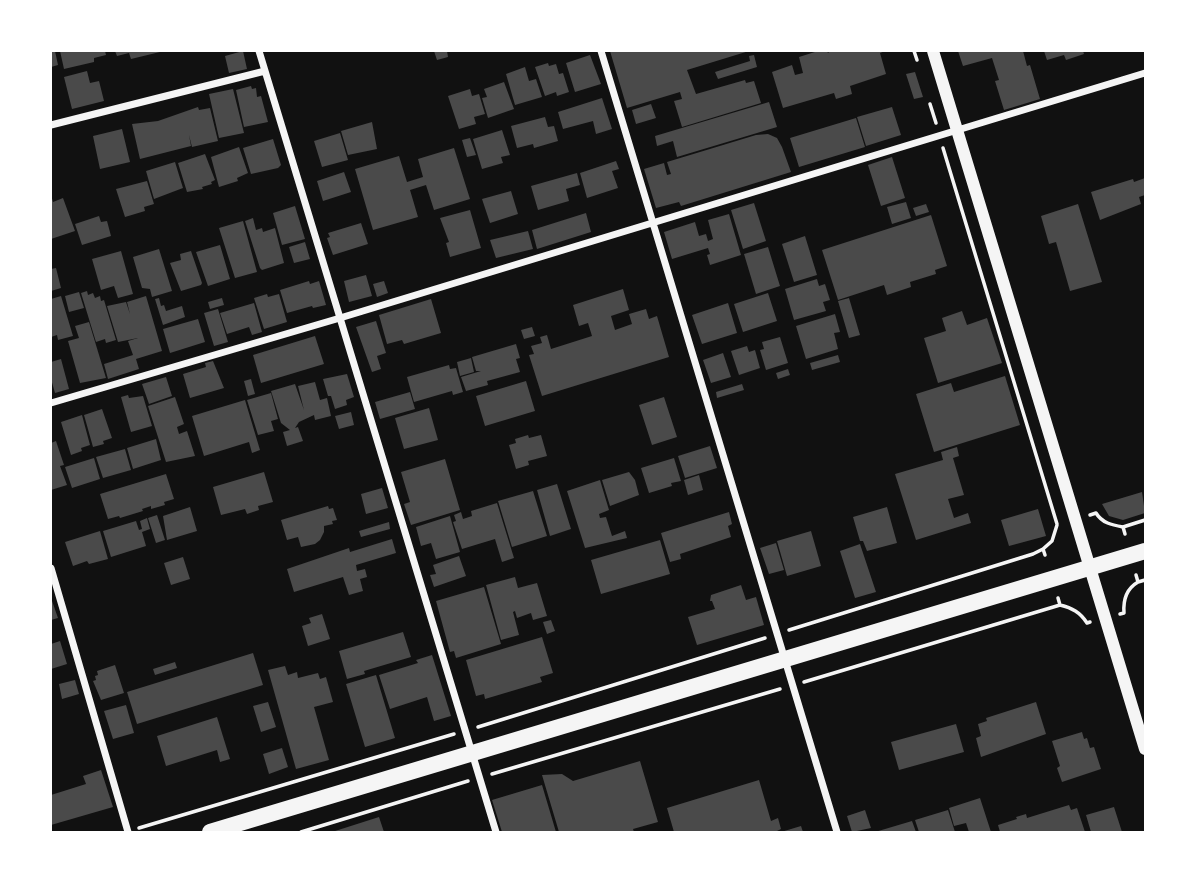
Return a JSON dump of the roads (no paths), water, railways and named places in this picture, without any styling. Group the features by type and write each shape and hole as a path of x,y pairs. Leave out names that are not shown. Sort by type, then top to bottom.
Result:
{"main road":[{"path":"210,832 1145,551"}],"street":[{"path":"259,51 496,832"},
{"path":"601,51 836,832"},
{"path":"933,51 1145,749"},
{"path":"51,125 265,71"},
{"path":"51,403 1145,73"},
{"path":"51,568 128,832"}]}
